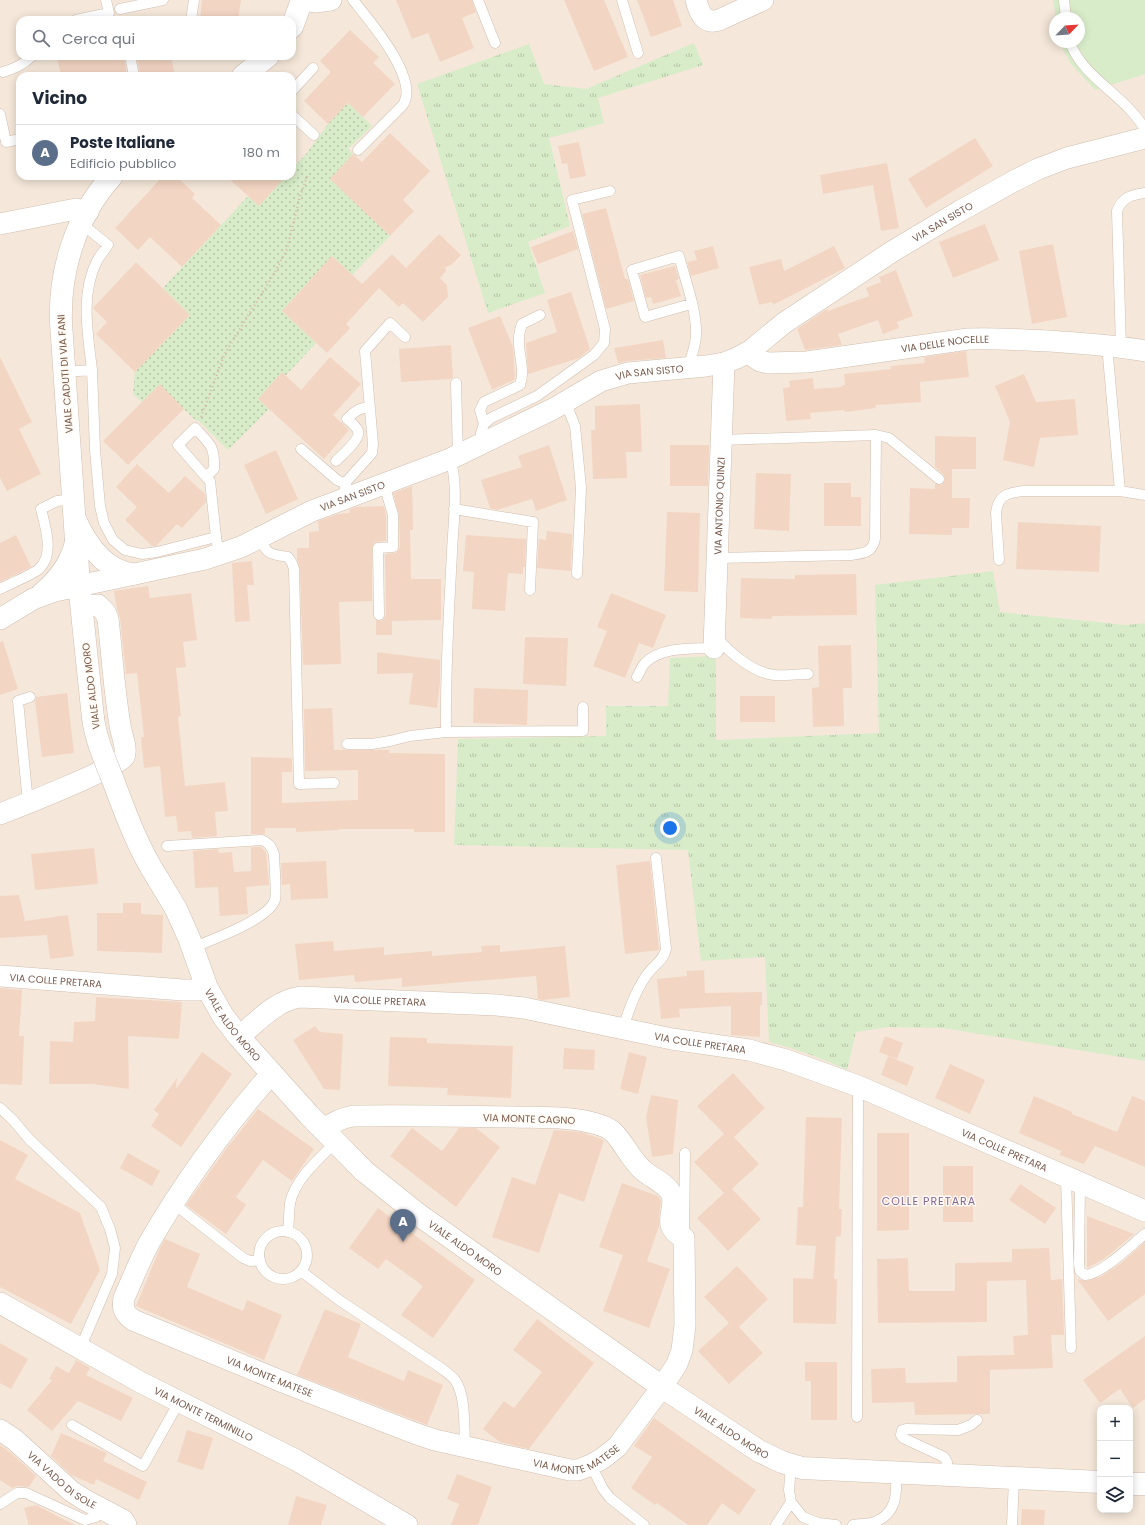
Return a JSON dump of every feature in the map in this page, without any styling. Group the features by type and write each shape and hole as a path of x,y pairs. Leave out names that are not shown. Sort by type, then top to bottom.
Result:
{"street":[{"path":"296,16 302,0 315,2 331,0"},
{"path":"696,0 702,16 706,20 713,22 763,0"},
{"path":"251,72 264,60"},
{"name":"VIA SAN SISTO","path":"0,619 39,597 55,590 205,559 218,546 241,547 312,511 347,491 384,484 454,457 484,433 529,420 601,381 628,373 688,368 724,363 750,351 784,323 893,252 960,211 1014,181 1038,169 1067,158 1145,138"},
{"name":"VIALE CADUTI DI VIA FANI","path":"79,584 61,323 61,289 71,248 85,218 99,193 109,180"},
{"path":"0,224 73,210 82,210 85,218"},
{"name":"VIA DELLE NOCELLE","path":"750,351 754,357 760,361 776,363 808,362 968,339 1014,339 1114,346 1145,351"},
{"name":"VIA ANTONIO QUINZI","path":"715,641 724,363"},
{"path":"75,518 84,536 96,554 123,572 135,574"},
{"name":"VIA SAN SISTO","path":"39,597 65,568 73,550 75,518"},
{"name":"VIALE ALDO MORO","path":"79,584 93,718 101,749 132,830 147,861 176,909 207,988 223,1016 239,1037 329,1136 364,1171 408,1207 662,1387 746,1443 772,1458 791,1466 813,1469 1097,1482"},
{"path":"0,814 112,766 121,761 125,754 117,709 108,619 105,612 98,605 82,606"},
{"name":"VIA COLLE PRETARA","path":"0,976 183,990 198,990 207,988"},
{"name":"VIA COLLE PRETARA","path":"239,1037 284,1001 300,997 497,1005 524,1008 672,1039 749,1050 786,1060 858,1086 1145,1211"},
{"name":"VIA MONTE MATESE","path":"272,1073 243,1106 173,1203 148,1244 124,1298 123,1307 126,1314 133,1320 269,1376 434,1440 570,1470 578,1470 591,1465 603,1458 620,1444 662,1387"},
{"name":"VIA MONTE CAGNO","path":"329,1136 333,1122 343,1118 415,1114 568,1119 597,1123 615,1133 631,1157 644,1171 670,1192 673,1200 670,1216 671,1225 676,1233 684,1238"},
{"path":"662,1387 677,1364 684,1342 684,1238"},
{"name":"VIA MONTE TERMINILLO","path":"0,1303 140,1382 296,1460 407,1525"},
{"name":"VIA VADO DI SOLE","path":"0,1430 15,1440 97,1517 123,1520 126,1525"},
{"path":"1133,1484 1145,1484"}],"lane":[{"path":"95,16 109,13 106,0"},
{"path":"120,8 163,0"},
{"path":"192,16 194,0"},
{"path":"353,0 387,45 404,80 407,92 402,106 358,150"},
{"path":"478,0 495,43"},
{"path":"622,0 638,53"},
{"path":"1064,0 1065,12"},
{"path":"1073,48 1078,58 1091,73 1133,112 1145,130"},
{"path":"3,72 16,68 29,60"},
{"path":"131,60 133,72"},
{"path":"296,87 313,68"},
{"path":"0,114 6,142 16,140"},
{"path":"296,119 314,135"},
{"path":"484,433 491,418 537,396 594,355 604,343 605,329 572,200 610,191"},
{"path":"1120,491 1114,346 1117,211 1120,204 1130,196 1145,193"},
{"path":"85,218 108,246 98,260 88,286 86,314 92,370 95,450 100,506 104,523 113,540 125,550 142,554 218,546 210,481 206,477 178,445 195,428 213,448 215,456 214,469 206,477"},
{"path":"688,368 696,336 695,321 691,304 679,256 632,270 645,317 691,304"},
{"path":"484,433 480,410 484,402 520,385 522,378 518,349 519,332 522,324 540,315"},
{"path":"347,491 347,481 372,453 373,444 365,351 390,323 405,337"},
{"path":"64,372 92,370"},
{"path":"446,732 445,691 454,509 456,383"},
{"path":"565,401 575,426 581,488 577,574"},
{"path":"336,461 356,440 359,434 358,429 347,419 355,410 370,407"},
{"path":"721,440 876,435 889,438 939,478"},
{"path":"717,558 851,555 870,550 874,545 875,539 876,435"},
{"path":"301,449 337,480 347,491"},
{"path":"379,615 378,548 393,547 392,515 384,484"},
{"path":"999,560 996,513 997,505 1002,497 1009,493 1023,491 1120,491 1145,495"},
{"path":"0,589 39,569 45,560 47,551 46,531 41,509 57,501 75,518"},
{"path":"454,509 533,522 530,590"},
{"path":"259,538 264,549 271,555 288,557 294,570 299,784 334,783"},
{"path":"637,677 644,664 656,656 671,650 715,641 748,665 772,674 808,674"},
{"path":"28,803 18,701 30,697"},
{"path":"346,744 372,744 410,736 446,732 583,731 583,707"},
{"path":"167,846 262,840 272,847 274,854 276,900 271,907 250,922 192,948"},
{"path":"623,1028 635,995 647,974 665,955 666,949 656,858"},
{"path":"857,1417 858,1086"},
{"path":"0,1108 13,1120 29,1139 101,1207 110,1229 115,1248 112,1274 80,1349"},
{"path":"288,1232 290,1202 300,1182 315,1163 329,1136"},
{"path":"684,1238 686,1153"},
{"path":"1073,1180 1078,1264 1080,1271 1085,1275 1091,1275 1101,1270 1145,1234"},
{"path":"1071,1348 1073,1180"},
{"path":"173,1203 243,1258 250,1261 260,1260"},
{"path":"281,1231 288,1232 295,1234 300,1238 307,1251 305,1266 296,1276 281,1280 267,1274 262,1268 260,1260 260,1247 269,1236 281,1231"},
{"path":"302,1271 339,1300 441,1368 453,1378 462,1397 466,1447"},
{"path":"72,1425 143,1466 179,1402"},
{"path":"946,1476 947,1462 944,1457 903,1438 900,1435 902,1430 958,1430 971,1425 977,1420"},
{"path":"591,1465 610,1498 644,1525"},
{"path":"791,1466 788,1490 791,1502 803,1517 818,1523 836,1525"},
{"path":"853,1525 872,1523 885,1516 894,1504 897,1491 896,1473"},
{"path":"1012,1525 1014,1479"},
{"path":"0,1504 17,1494 26,1493 85,1520 97,1517"},
{"path":"776,1525 791,1502"}],"path":[{"path":"195,428 224,355 275,272 287,249 300,196 308,174"}],"shaded area":[{"path":"0,0 1145,0 1145,1525 0,1525"}],"green space":[{"path":"1053,0 1145,0 1145,74 1095,90 1071,64 1062,48 1085,48 1085,12 1055,12"},
{"path":"694,43 703,65 598,98 604,123 549,138 570,226 528,242 545,293 488,313 417,84 529,44 544,84 586,89"},
{"path":"348,103 372,126 348,149 353,154 330,179 390,236 352,275 332,256 282,311 316,343 285,376 258,399 269,409 228,450 160,385 142,402 133,394 135,372 190,315 163,288 248,196 259,206 282,180 296,180 296,165 307,153 328,124"},
{"path":"993,571 1000,612 1126,625 1145,623 1145,1061 943,1028 888,1027 856,1032 847,1070 809,1054 769,1042 765,957 701,961 688,850 454,845 458,739 606,736 606,706 668,706 670,658 716,656 716,740 879,733 875,585"}],"building":[{"path":"202,0 241,0 239,16 200,16"},
{"path":"396,0 472,0 476,12 462,18 474,48 440,62 428,33 412,39"},
{"path":"564,0 604,0 628,57 594,71"},
{"path":"637,0 673,0 682,26 651,37"},
{"path":"350,30 379,57 373,63 395,84 363,117 348,103 328,124 304,101 331,72 320,61"},
{"path":"58,60 125,60 126,72 60,72"},
{"path":"138,60 172,60 174,72 139,72"},
{"path":"390,133 430,171 403,200 414,211 390,236 330,179 353,154 362,162"},
{"path":"975,138 993,166 926,208 908,179"},
{"path":"579,142 586,176 570,179 567,163 562,164 558,146"},
{"path":"887,163 899,228 881,231 873,185 823,194 820,175"},
{"path":"159,180 180,180 195,194 192,198 221,225 182,267 150,237 138,250 115,228"},
{"path":"230,180 282,180 259,206"},
{"path":"606,208 625,279 628,279 634,301 606,309 582,214"},
{"path":"985,224 999,260 953,278 939,242"},
{"path":"573,231 578,249 538,264 531,247"},
{"path":"439,234 461,255 451,265 445,267 446,271 440,278 447,285 448,297 423,322 403,303 399,307 379,288 346,324 350,328 327,353 282,311 332,256 362,284 392,254 406,268"},
{"path":"1053,244 1067,317 1032,324 1019,251"},
{"path":"713,246 719,268 691,276 687,262 697,260 694,251"},
{"path":"834,246 845,268 773,305 772,302 759,305 749,267 781,259 784,271"},
{"path":"136,262 190,315 135,372 96,334 107,322 93,308"},
{"path":"675,266 679,279 676,280 681,296 653,304 651,297 646,298 640,275"},
{"path":"896,270 913,316 897,322 899,328 883,334 878,320 838,334 842,345 805,350 797,329 827,309 828,311 869,296 866,288 881,282 879,277"},
{"path":"571,292 590,349 579,358 528,374 526,343 557,332 547,300"},
{"path":"500,316 513,347 515,377 514,380 492,390 468,328"},
{"path":"663,340 666,358 618,363 614,348"},
{"path":"451,345 453,377 451,379 401,382 399,349"},
{"path":"966,351 969,377 920,382 921,402 875,405 876,408 845,412 844,410 810,413 811,419 786,421 783,388 790,387 789,381 813,378 814,389 842,387 841,386 845,385 844,374 891,369 891,366 925,363 924,357"},
{"path":"0,357 32,422 19,429 41,474 7,491 0,478"},
{"path":"330,357 361,384 333,415 349,430 324,459 258,399 282,372 301,390"},
{"path":"1024,374 1036,402 1075,399 1078,435 1040,438 1034,467 1003,460 1010,422 995,386"},
{"path":"160,384 184,409 128,465 103,441"},
{"path":"640,404 642,452 626,452 627,478 593,479 591,430 595,430 595,406"},
{"path":"935,436 976,437 976,469 952,469 952,498 970,498 969,528 952,528 952,535 909,534 910,488 935,489 935,484 941,485 945,480 943,474 935,467"},
{"path":"549,445 567,500 536,511 532,499 497,510 490,508 481,480 522,467 518,456"},
{"path":"670,445 709,445 708,486 670,486"},
{"path":"276,450 298,499 266,514 244,465"},
{"path":"137,464 169,493 185,476 205,494 206,502 182,528 177,524 156,546 152,546 125,520 137,507 116,487"},
{"path":"756,473 791,474 789,531 754,529"},
{"path":"824,483 851,483 851,497 861,497 861,526 824,526"},
{"path":"412,486 413,530 410,530 411,579 441,579 441,620 392,621 392,635 376,635 376,621 383,620 386,615 385,554 396,553 400,547 399,515 393,493"},
{"path":"384,506 386,516 386,541 375,542 372,548 372,601 339,602 341,664 303,665 300,569 297,559 297,548 309,548 309,532 319,531 318,521 338,514 350,513 350,509 356,507"},
{"path":"667,512 700,513 698,592 664,591"},
{"path":"1018,522 1101,526 1099,572 1016,569"},
{"path":"547,531 572,534 571,571 537,568 539,539 546,540"},
{"path":"16,535 31,567 0,582 0,543"},
{"path":"466,535 526,539 525,567 523,567 523,574 508,573 505,611 472,609 474,572 463,571"},
{"path":"252,561 254,585 247,585 250,621 235,622 232,563"},
{"path":"856,574 857,615 772,616 772,619 740,618 741,578 795,579 795,575"},
{"path":"148,586 150,598 191,593 197,640 183,642 186,667 176,668 181,716 178,717 185,786 225,782 228,811 215,812 217,836 192,838 191,831 178,832 176,816 165,817 160,766 144,768 141,737 144,737 137,673 126,674 120,618 114,591"},
{"path":"611,593 666,615 653,648 639,643 625,678 593,666 607,631 597,627"},
{"path":"525,637 568,638 566,686 523,684"},
{"path":"3,641 18,689 0,695 0,642"},
{"path":"851,645 852,688 843,688 844,726 813,727 812,688 819,687 818,646"},
{"path":"377,652 440,660 440,682 437,708 409,704 413,673 377,674"},
{"path":"474,688 528,690 527,725 473,723"},
{"path":"67,693 74,753 42,757 35,701 36,697"},
{"path":"740,696 775,696 775,722 740,722"},
{"path":"332,708 334,750 389,750 389,753 445,754 445,832 414,832 414,829 339,829 296,832 296,828 265,828 265,834 251,834 251,757 292,758 292,772 282,772 282,803 358,800 358,770 305,771 304,709"},
{"path":"251,847 261,847 266,852 269,885 246,887 248,914 220,916 218,887 195,888 193,851 218,849 219,853 232,852 234,872 251,871"},
{"path":"94,848 98,884 35,890 31,854"},
{"path":"326,861 328,898 291,900 290,884 282,885 281,863"},
{"path":"650,861 659,950 625,954 616,865"},
{"path":"19,895 25,921 68,915 74,956 50,959 47,935 0,938 0,896"},
{"path":"123,903 141,903 141,914 163,915 162,953 97,951 97,913 123,913"},
{"path":"333,941 334,951 384,947 384,955 432,951 432,956 482,952 481,946 500,945 500,952 565,946 570,997 542,1000 538,999 536,976 402,987 402,978 355,982 354,975 299,980 295,944"},
{"path":"704,970 705,993 762,992 762,1005 760,1005 760,1037 731,1035 731,1006 679,1009 680,1017 661,1019 657,979 687,976 686,971"},
{"path":"0,988 22,990 19,1036 24,1036 22,1085 0,1084"},
{"path":"96,997 182,1002 179,1039 128,1036 129,1089 92,1084 49,1084 50,1041 73,1042 74,1022 95,1021"},
{"path":"315,1026 320,1032 343,1034 340,1090 324,1089 293,1040"},
{"path":"885,1036 903,1043 897,1059 879,1052"},
{"path":"390,1037 427,1038 427,1043 513,1046 511,1098 447,1095 448,1088 388,1086"},
{"path":"564,1048 595,1050 594,1070 563,1069"},
{"path":"202,1052 232,1074 181,1147 151,1126 159,1114 154,1110 177,1078 176,1089"},
{"path":"629,1052 647,1057 638,1094 620,1089"},
{"path":"888,1056 914,1067 907,1086 881,1075"},
{"path":"950,1064 985,1080 970,1114 935,1098"},
{"path":"733,1073 765,1108 734,1137 759,1164 732,1189 761,1219 728,1251 697,1218 724,1193 694,1162 724,1134 697,1106"},
{"path":"651,1095 678,1100 673,1154 652,1157 646,1117"},
{"path":"1034,1096 1072,1112 1072,1114 1117,1132 1132,1096 1145,1101 1145,1167 1095,1146 1084,1164 1060,1155 1061,1151 1019,1133"},
{"path":"258,1109 314,1149 292,1181 263,1160 236,1197 246,1205 226,1234 186,1205 226,1149"},
{"path":"806,1117 842,1118 839,1209 842,1209 841,1236 836,1237 834,1279 837,1279 836,1324 793,1323 793,1278 813,1279 816,1246 796,1245 798,1207 803,1207"},
{"path":"412,1128 442,1151 459,1128 476,1128 500,1147 456,1207 390,1156"},
{"path":"554,1130 581,1132 604,1140 584,1202 559,1193 539,1253 492,1237 512,1177 535,1185"},
{"path":"877,1133 909,1133 909,1230 877,1231"},
{"path":"0,1140 28,1155 15,1179 80,1213 100,1270 71,1324 0,1287"},
{"path":"128,1153 160,1171 152,1186 120,1168"},
{"path":"943,1166 973,1166 973,1222 943,1222"},
{"path":"622,1183 658,1196 661,1201 659,1226 647,1261 670,1269 649,1328 603,1311 623,1255 599,1247"},
{"path":"1020,1184 1056,1208 1045,1224 1009,1200"},
{"path":"378,1208 475,1280 433,1338 401,1315 423,1286 386,1259 378,1269 349,1248"},
{"path":"1087,1216 1134,1234 1104,1259 1087,1268"},
{"path":"165,1239 200,1254 187,1287 243,1311 247,1300 282,1315 264,1360 136,1306"},
{"path":"1145,1242 1145,1294 1108,1321 1077,1279 1086,1281 1102,1276 1120,1264"},
{"path":"1049,1248 1051,1280 1062,1279 1064,1335 1051,1335 1053,1368 990,1370 990,1414 915,1415 914,1402 872,1403 871,1369 905,1368 906,1383 957,1382 957,1356 1014,1355 1013,1336 1028,1335 1026,1280 987,1281 987,1322 878,1323 877,1259 908,1258 909,1291 955,1291 955,1263 1012,1262 1012,1249"},
{"path":"737,1266 768,1299 739,1327 763,1353 729,1384 698,1351 729,1323 704,1297"},
{"path":"325,1309 361,1324 348,1357 404,1381 408,1370 443,1385 427,1425 297,1375"},
{"path":"537,1319 594,1363 529,1449 500,1442 483,1429 504,1401 514,1408 542,1372 513,1350"},
{"path":"1145,1336 1145,1399 1133,1408 1133,1405 1131,1405 1120,1389 1100,1403 1083,1380"},
{"path":"0,1343 28,1359 11,1389 0,1383"},
{"path":"76,1360 90,1368 86,1375 133,1398 121,1421 78,1401 52,1431 27,1410 52,1380 49,1379 56,1366 69,1373"},
{"path":"805,1362 837,1362 837,1420 811,1420 811,1381 805,1381"},
{"path":"654,1418 756,1490 739,1515 722,1503 707,1525 688,1525 657,1503 655,1505 631,1488 652,1457 634,1446"},
{"path":"187,1430 213,1438 203,1470 177,1462"},
{"path":"61,1433 107,1453 103,1461 147,1482 139,1500 96,1479 94,1485 71,1475 51,1456"},
{"path":"0,1445 36,1476 29,1487 17,1486 12,1488 0,1480"},
{"path":"457,1474 492,1487 478,1525 451,1525 459,1504 447,1499"},
{"path":"296,1496 327,1505 321,1525 288,1525"},
{"path":"36,1505 75,1525 29,1525 24,1508"},
{"path":"1022,1509 1045,1510 1044,1525 1021,1525"}],"place":[{"name":"Poste Italiane","path":"403,1242"}],"district":[{"name":"COLLE PRETARA","path":"929,1201"}]}
